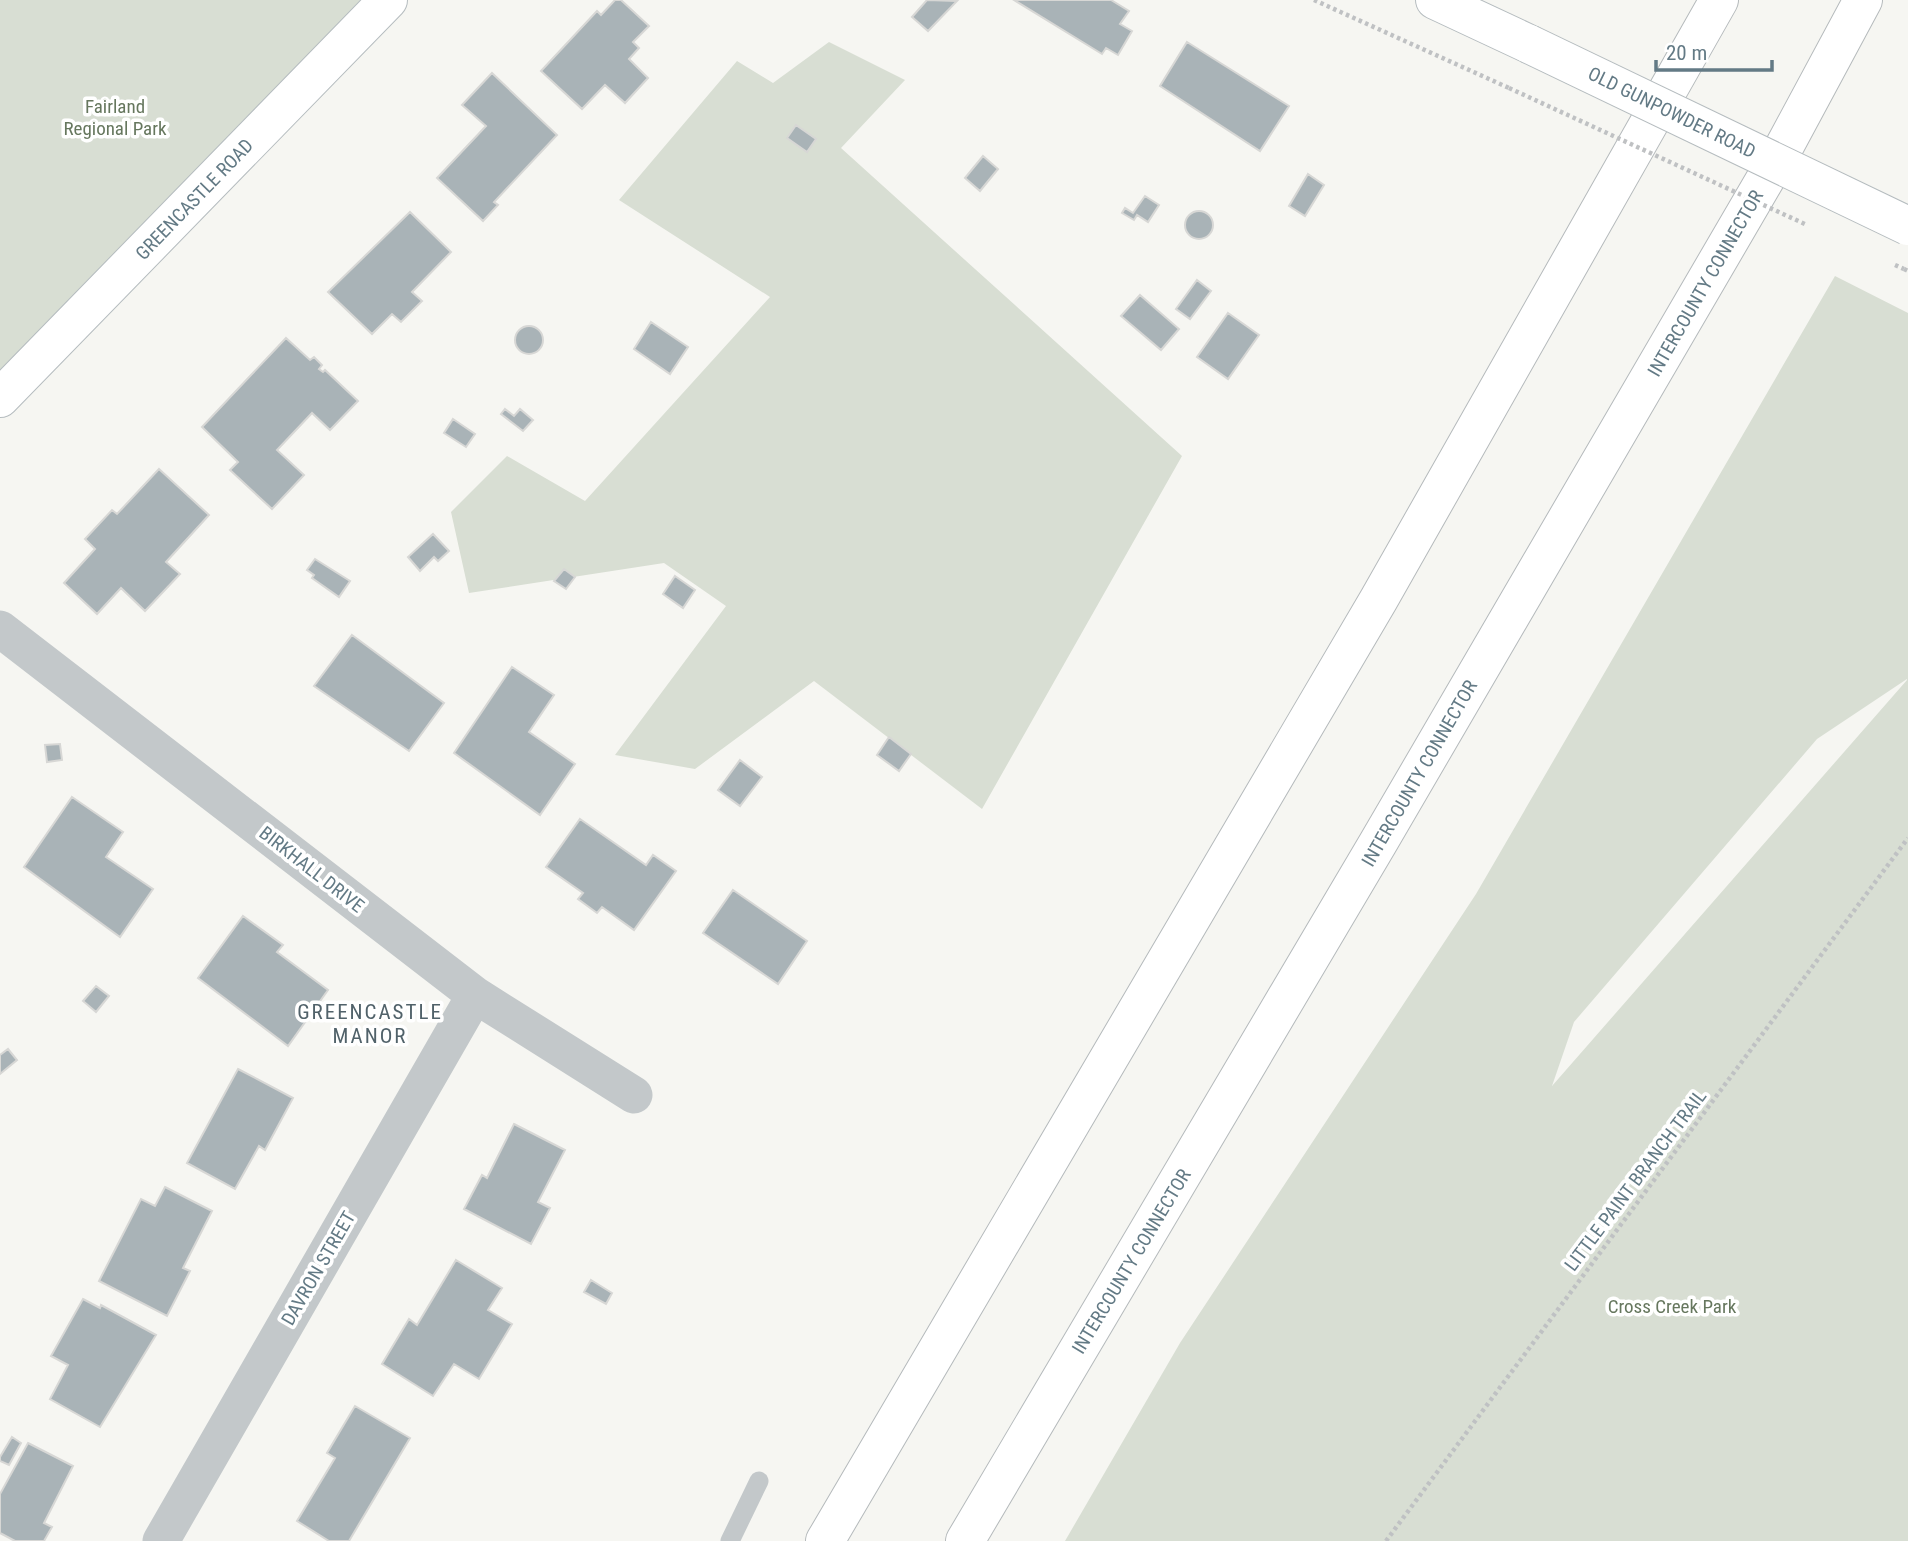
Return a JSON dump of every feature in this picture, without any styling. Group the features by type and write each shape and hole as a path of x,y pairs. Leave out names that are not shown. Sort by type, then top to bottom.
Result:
{"main road":[{"name":"GREENCASTLE ROAD","path":"0,398 388,0"},
{"name":"OLD GUNPOWDER ROAD","path":"1436,0 1908,226"},
{"path":"825,1541 1379,598 1719,0"},
{"name":"INTERCOUNTY CONNECTOR","path":"965,1541 1784,147 1863,0"}],"street":[{"name":"BIRKHALL DRIVE","path":"0,629 475,995 634,1096"},
{"name":"DAVRON STREET","path":"161,1541 475,995"}],"lane":[{"path":"730,1541 759,1481"}],"path":[{"path":"1314,0 1817,229"},
{"path":"1891,263 1906,270"},
{"name":"LITTLE PAINT BRANCH TRAIL","path":"1386,1541 1908,838"}],"green space":[{"name":"Fairland Regional Park","path":"0,0 388,0 0,398"},
{"path":"829,42 905,80 841,148 1182,456 982,809 814,681 695,769 615,755 726,606 664,563 469,593 451,512 507,456 585,501 770,297 619,200 737,61 773,83"},
{"name":"Cross Creek Park","path":"1835,276 1908,313 1908,1541 1065,1541 1180,1343 1476,894","holes":["1907,680 1552,1086 1574,1022 1817,739"]}],"building":[{"path":"615,0 621,0 649,26 633,42 639,48 629,59 648,78 625,103 605,85 582,109 541,71 597,11 601,15"},
{"path":"927,0 957,1 928,31 912,17"},
{"path":"1014,0 1111,0 1129,11 1120,24 1132,31 1118,55 1106,48 1102,54"},
{"path":"1187,42 1289,106 1260,151 1160,86"},
{"path":"492,73 557,135 494,202 498,205 483,221 437,178 486,126 462,105"},
{"path":"796,125 816,139 807,152 787,138"},
{"path":"983,156 998,169 980,191 965,178"},
{"path":"1308,174 1324,185 1305,216 1289,206"},
{"path":"1145,196 1159,205 1148,222 1137,215 1134,220 1122,213 1125,208 1133,213"},
{"path":"1199,211 1209,215 1213,225 1209,235 1199,239 1189,235 1185,225 1189,215"},
{"path":"410,212 451,252 412,292 422,301 401,322 392,314 372,334 328,292"},
{"path":"1197,280 1211,291 1190,319 1176,309"},
{"path":"1140,295 1179,329 1161,350 1121,316"},
{"path":"1228,313 1259,335 1228,379 1197,357"},
{"path":"651,322 688,347 670,374 634,349"},
{"path":"529,326 539,330 543,340 539,350 529,354 519,350 515,340 519,330"},
{"path":"286,338 310,360 314,357 322,365 319,369 323,372 325,370 358,401 330,430 312,413 277,450 304,475 272,509 230,470 238,462 202,427"},
{"path":"505,409 514,416 520,409 533,420 523,431 501,414"},
{"path":"453,419 475,434 466,447 444,433"},
{"path":"159,469 209,515 166,562 180,574 145,611 121,588 97,614 64,583 95,549 85,539 112,510 117,514"},
{"path":"433,534 449,551 438,561 434,557 420,571 408,557"},
{"path":"315,559 350,581 339,597 312,578 314,575 307,570"},
{"path":"564,569 575,577 566,589 554,581"},
{"path":"675,576 695,590 683,608 663,594"},
{"path":"352,635 444,703 409,751 314,686"},
{"path":"512,667 554,695 529,732 575,764 540,815 454,753"},
{"path":"889,737 911,754 899,771 877,755"},
{"path":"60,744 62,760 47,762 45,745"},
{"path":"740,760 762,777 740,806 718,790"},
{"path":"72,797 123,832 106,857 153,889 120,937 24,867"},
{"path":"580,819 646,865 653,855 676,871 634,930 602,907 597,913 578,899 583,893 546,867"},
{"path":"733,890 807,941 778,984 703,933"},
{"path":"243,916 283,945 277,952 328,990 288,1046 198,978"},
{"path":"96,986 109,996 96,1012 83,1001"},
{"path":"8,1049 17,1060 0,1074 0,1055"},
{"path":"238,1069 293,1098 265,1150 259,1146 235,1189 187,1163"},
{"path":"514,1124 565,1150 538,1202 550,1208 531,1244 464,1209 482,1175 487,1178"},
{"path":"165,1187 212,1211 183,1268 190,1271 167,1316 99,1281 141,1199 155,1206"},
{"path":"456,1260 502,1288 488,1310 512,1324 479,1379 454,1364 433,1396 382,1364 409,1319 417,1325"},
{"path":"591,1280 612,1293 606,1304 584,1292"},
{"path":"83,1299 100,1308 101,1305 156,1335 100,1427 50,1399 68,1365 51,1356"},
{"path":"355,1406 410,1438 349,1541 329,1541 297,1521 335,1458 327,1453"},
{"path":"12,1437 21,1443 9,1465 0,1461 0,1457"},
{"path":"28,1443 73,1466 44,1523 52,1527 44,1541 15,1541 0,1533 0,1494"}],"district":[{"name":"GREENCASTLE MANOR","path":"370,1024"}]}
